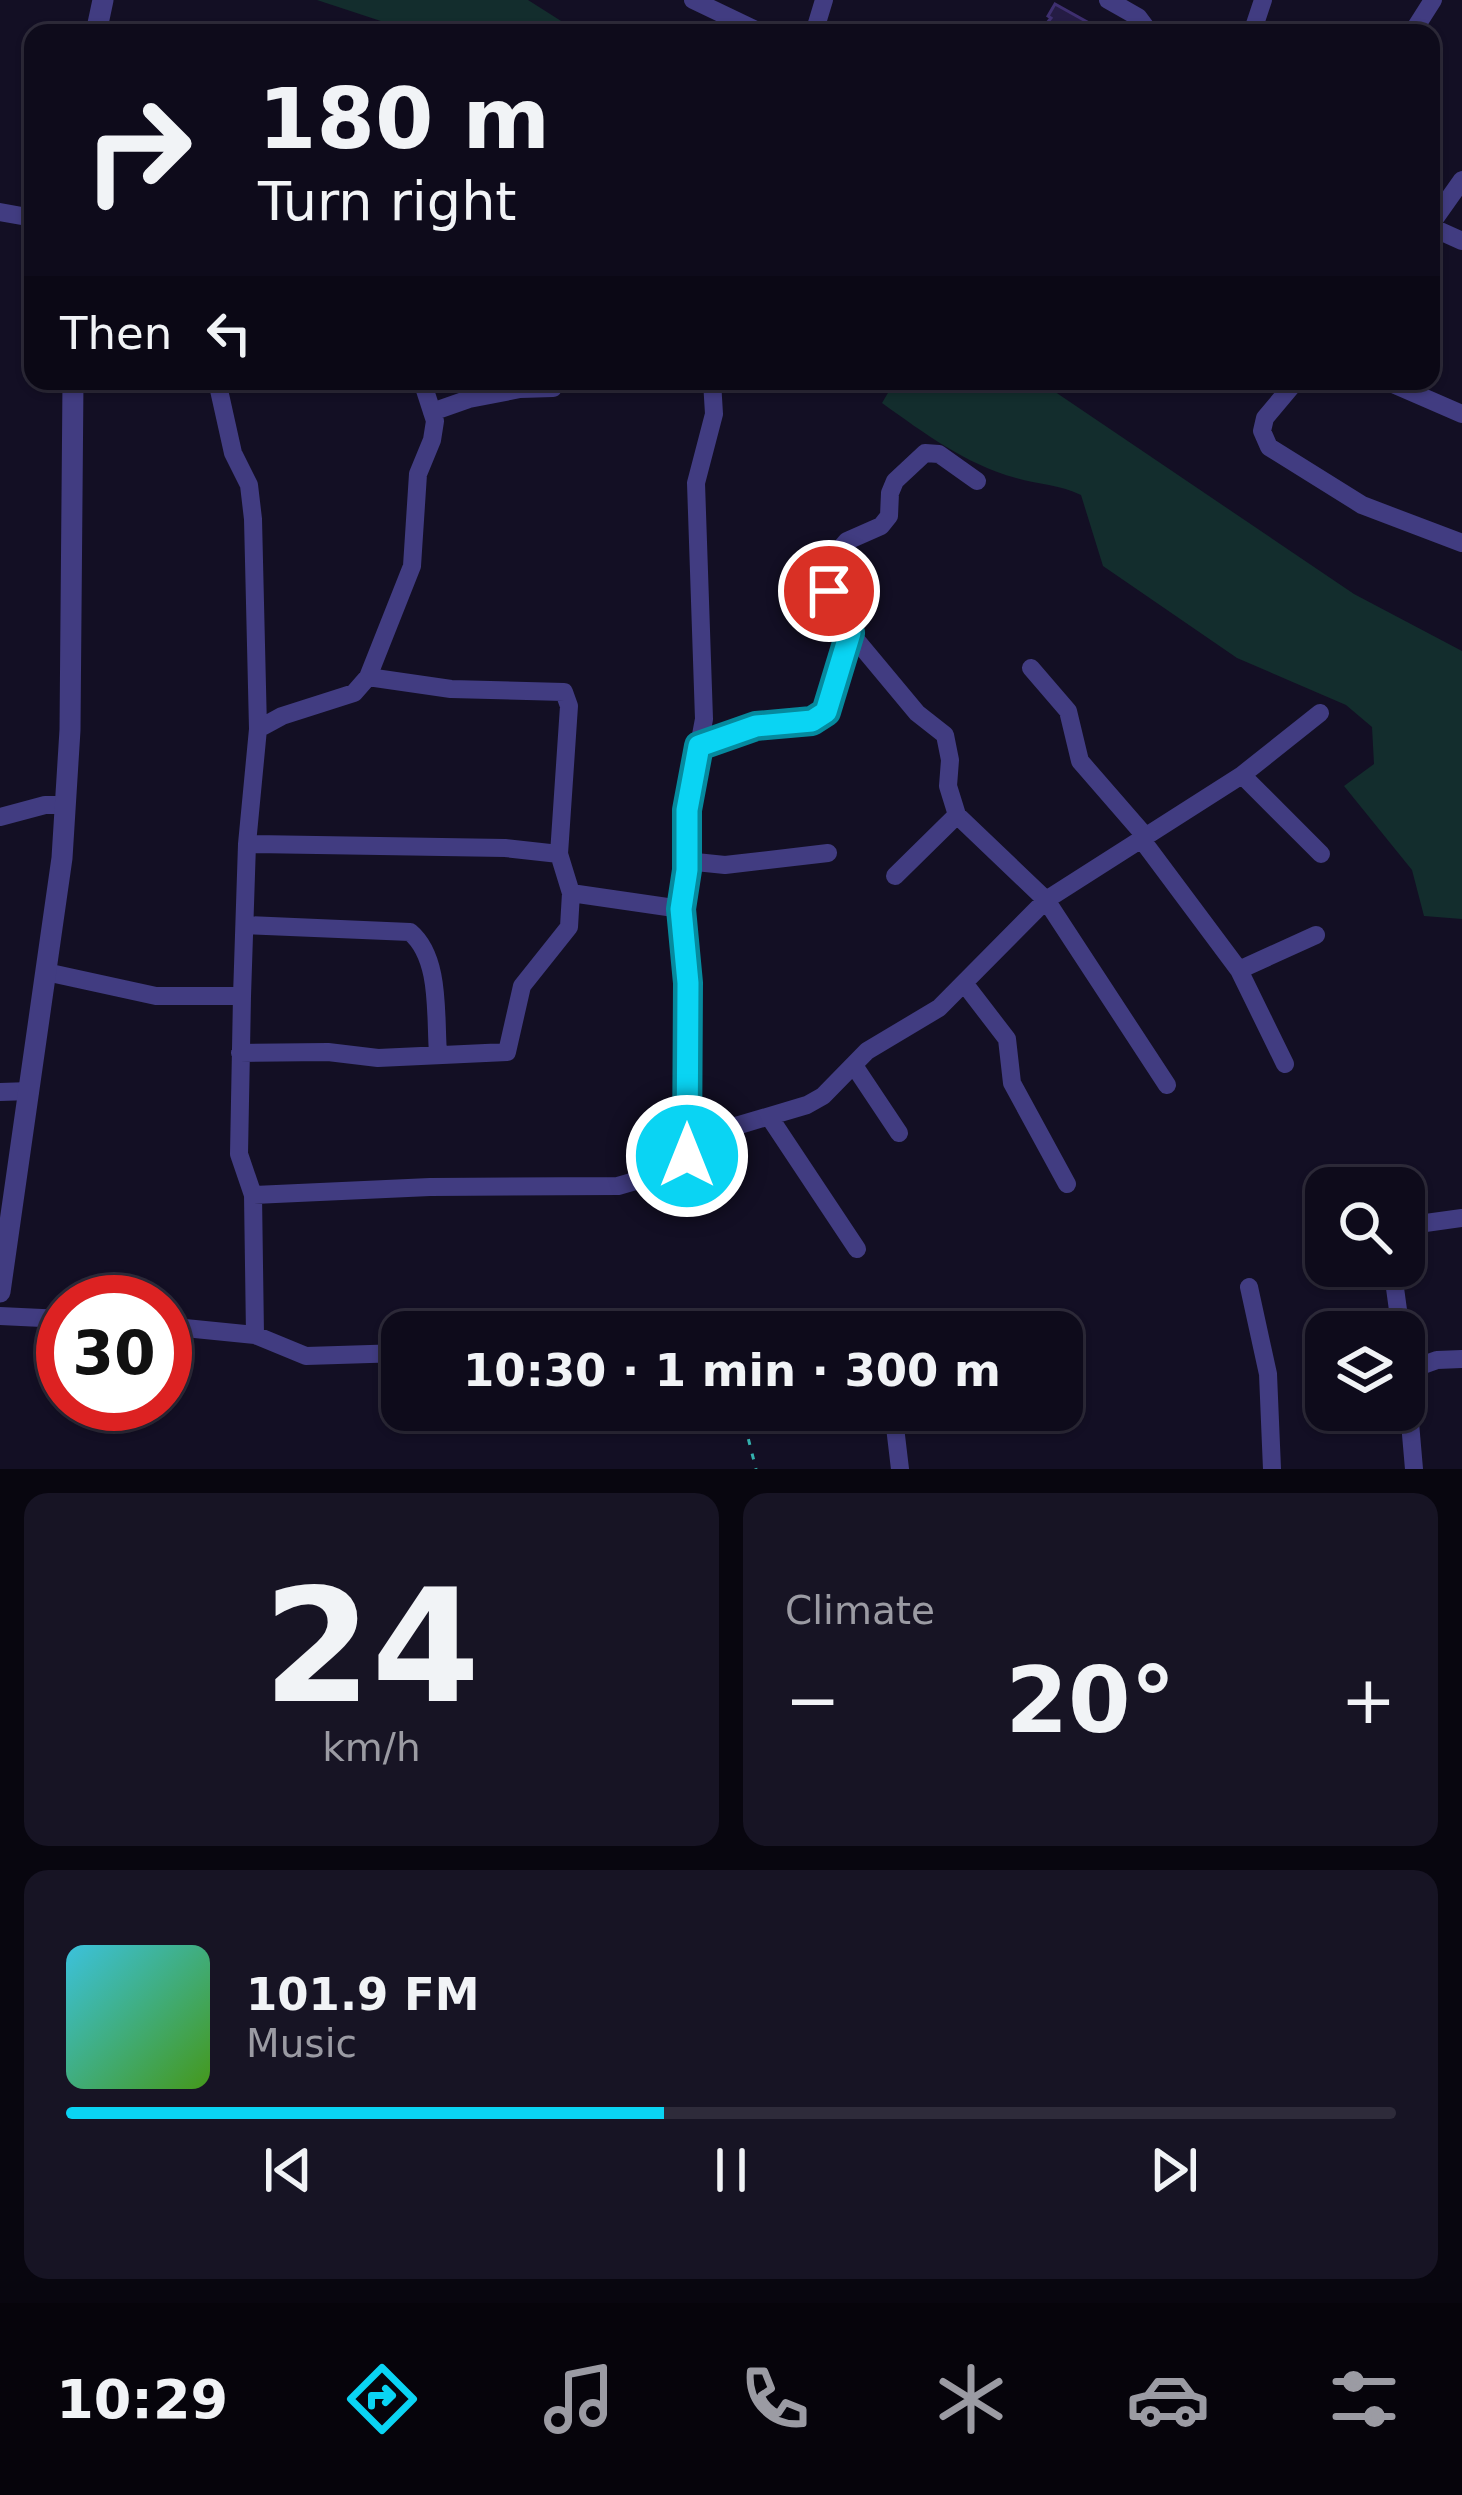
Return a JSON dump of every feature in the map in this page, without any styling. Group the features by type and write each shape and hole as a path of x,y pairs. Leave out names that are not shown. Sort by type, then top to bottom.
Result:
{"street":[{"path":"693,0 743,24"},
{"path":"1108,0 1143,24"},
{"path":"1440,213 1462,180"},
{"path":"0,1292 62,858 70,730 73,390"},
{"path":"219,390 233,453 248,485 253,519 258,728 247,844 239,1154 253,1196 255,1334"},
{"path":"258,728 355,693 368,677 412,566 418,474 432,440 432,412 425,390"},
{"path":"432,412 515,390"},
{"path":"687,1156 688,983 681,909 687,810 704,719 696,483 714,414 713,390"},
{"path":"1288,390 1265,418 1262,431 1269,447 1362,505 1462,543"},
{"path":"1407,390 1462,414"},
{"path":"976,481 939,454 925,453 895,481 889,516 881,526 847,542 828,572 832,611 917,713 945,735 948,786 957,815 1046,900 1167,1085"},
{"path":"699,746 756,726 812,721 826,712 850,633"},
{"path":"1031,668 1068,711 1080,761 1144,838 1239,970 1285,1064"},
{"path":"240,1053 328,1052 378,1058 507,1052 522,986 569,927 571,893 559,854 568,706 564,692 451,689 368,677"},
{"path":"253,1196 430,1187 618,1186 649,1177 736,1126 823,1096 867,1051 921,1020 964,983 1046,900 1242,775 1320,713"},
{"path":"1242,775 1321,854"},
{"path":"0,817 66,805"},
{"path":"895,876 957,815"},
{"path":"247,844 505,848 559,854"},
{"path":"686,861 725,865 828,854"},
{"path":"571,893 681,909"},
{"path":"245,925 410,932 422,944 430,964 438,1053"},
{"path":"1239,970 1316,934"},
{"path":"46,972 156,996 242,996"},
{"path":"964,983 1007,1039 1012,1083 1067,1184"},
{"path":"855,1067 899,1133"},
{"path":"0,1092 30,1090"},
{"path":"770,1118 856,1249"},
{"path":"1425,1223 1462,1218"},
{"path":"1249,1287 1268,1374 1272,1469"},
{"path":"0,1316 36,1318"},
{"path":"192,1328 255,1334 306,1356 381,1354"},
{"path":"1425,1361 1462,1359"},
{"path":"895,1431 900,1469"},
{"path":"1411,1431 1414,1469"}],"path":[{"path":"746,1431 756,1469"}],"green space":[{"path":"317,0 528,0 566,24 390,24"},
{"path":"890,390 1052,390 1354,594 1462,651 1462,919 1424,916 1412,870 1344,786 1374,764 1372,727 1346,705 1237,658 1103,566 1081,495 979,465 882,403"}],"building":[{"path":"1055,4 1091,24 1046,24"}],"route":[{"path":"687,1156 688,983 681,909 687,870 687,810 699,746 756,726 812,721 826,712 850,633 832,611 829,591"}]}
